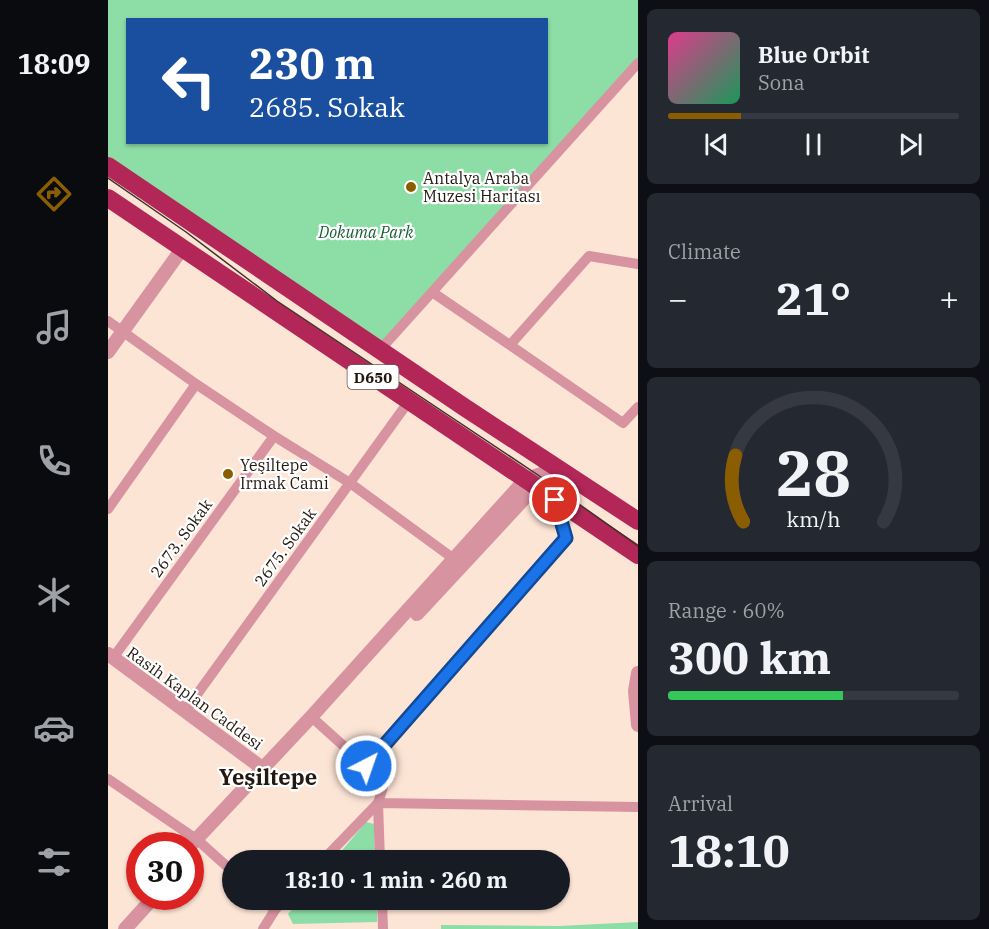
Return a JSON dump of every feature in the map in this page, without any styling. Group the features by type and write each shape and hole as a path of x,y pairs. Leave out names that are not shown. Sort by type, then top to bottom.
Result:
{"highway":[{"name":"D650","path":"108,166 638,522"},
{"name":"D650","path":"108,198 638,555"},
{"path":"181,217 186,232 182,249"}],"street":[{"path":"380,350 638,63"},
{"path":"108,352 182,249"},
{"path":"510,345 589,256 638,264"},
{"path":"432,292 623,423 638,407"},
{"path":"108,321 196,384 350,483 453,559"},
{"path":"108,509 196,384"},
{"name":"2675. Sokak","path":"185,711 409,401"},
{"name":"2673. Sokak","path":"111,656 274,436"},
{"path":"204,834 453,559 530,483 546,472 564,474"},
{"path":"204,835 317,722 530,483"},
{"path":"366,766 566,538 555,500"},
{"name":"Rasih Kaplan Caddesi","path":"111,656 262,768"},
{"path":"638,673 638,725"},
{"path":"317,722 384,784 378,803 380,850"},
{"path":"108,779 181,832"},
{"path":"333,850 378,803 638,807"},
{"path":"204,849 222,863"},
{"path":"115,929 132,910"},
{"path":"125,929 142,910"},
{"path":"263,929 275,910"},
{"path":"372,929 383,929 382,910"}],"green space":[{"name":"Dokuma Park","path":"108,0 638,0 638,63 380,350 108,165"},
{"path":"366,822 374,824 375,850 342,850"},
{"path":"291,910 377,910 377,922 293,924 288,914"},
{"path":"638,922 638,929 441,929 441,925 559,926"}],"tram line":[{"path":"108,178 186,232 277,301 538,475 638,546"}],"place":[{"name":"Antalya Araba Muzesi Haritası","path":"411,187"},
{"name":"Yeşiltepe Irmak Cami","path":"228,474"}],"district":[{"name":"Yeşiltepe","path":"268,776"}],"route":[{"path":"366,766 566,538 555,500"}]}
